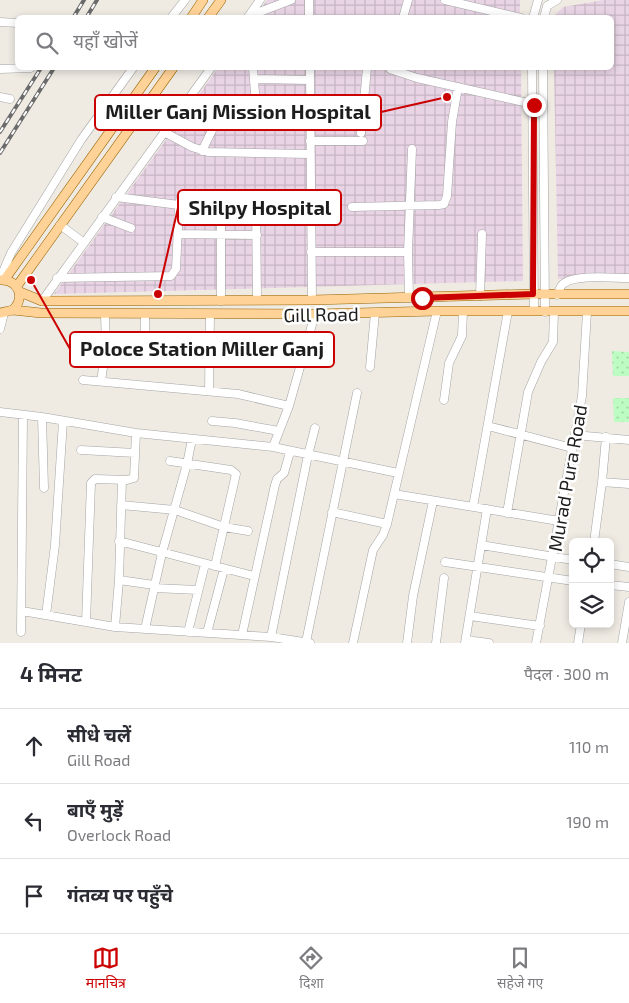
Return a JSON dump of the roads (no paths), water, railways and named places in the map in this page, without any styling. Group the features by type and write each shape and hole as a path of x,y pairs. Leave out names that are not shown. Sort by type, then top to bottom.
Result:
{"main road":[{"path":"193,15 203,0"},
{"path":"210,15 221,0"},
{"path":"2,279 154,70"},
{"path":"2,313 13,310 19,302 18,289 60,225 172,70"},
{"name":"Gill Road","path":"2,279 14,283 18,289 42,300 221,301 533,294 629,294"},
{"name":"Gill Road","path":"13,310 41,313 105,314 629,311"}],"street":[{"path":"173,15 185,0"},
{"path":"249,15 260,0"},
{"path":"253,15 292,0"},
{"path":"309,0 309,15"},
{"path":"404,15 408,0"},
{"path":"445,0 508,15"},
{"path":"535,15 543,2 557,0"},
{"path":"543,2 544,15"},
{"path":"0,22 15,23"},
{"path":"0,69 15,69"},
{"path":"2,279 11,254 81,140 132,70"},
{"path":"42,300 210,70"},
{"path":"253,70 257,117"},
{"path":"310,70 312,300"},
{"path":"362,132 367,70"},
{"path":"394,70 417,78 544,106"},
{"path":"532,70 534,105 534,312"},
{"path":"507,512 528,392 541,362 553,342 545,294 543,70"},
{"path":"254,79 310,80"},
{"path":"352,207 439,205 445,202 452,122 458,87"},
{"path":"0,97 10,99"},
{"path":"310,103 364,102"},
{"path":"202,151 217,121 221,119 310,116"},
{"path":"164,132 202,151 218,153 310,154"},
{"path":"310,142 363,141"},
{"path":"409,298 408,252 412,149"},
{"path":"534,176 545,176"},
{"path":"57,278 171,276 176,269 180,199 184,196 248,196 255,198 257,300"},
{"path":"221,301 222,196"},
{"path":"116,197 179,205"},
{"path":"102,217 131,228"},
{"path":"60,225 84,242"},
{"path":"178,234 257,235"},
{"path":"480,296 482,234"},
{"path":"533,249 544,248"},
{"path":"311,252 408,252"},
{"path":"557,295 562,285 570,280 629,278"},
{"path":"353,643 373,550 383,535 387,524 437,311"},
{"path":"444,400 449,363 462,336 464,311"},
{"path":"473,507 508,311"},
{"name":"Murad Pura Road","path":"536,643 582,396 587,312"},
{"path":"0,329 2,313"},
{"path":"370,367 375,313"},
{"path":"101,381 106,348 105,314"},
{"path":"146,314 145,356 147,361 236,362"},
{"path":"209,391 210,314"},
{"path":"273,448 289,406 315,314"},
{"path":"83,380 209,391 264,399 289,406"},
{"path":"22,611 115,627 242,636 271,636 308,642 357,392"},
{"path":"0,412 64,420 136,433 273,448 398,473"},
{"path":"21,632 23,416"},
{"path":"42,417 44,488"},
{"path":"46,615 58,506 64,420"},
{"path":"212,421 279,431"},
{"path":"488,426 572,448"},
{"path":"271,636 315,428"},
{"path":"86,622 91,483 95,478 122,480 134,478 136,433"},
{"path":"575,435 629,440"},
{"path":"595,538 606,437"},
{"path":"145,629 162,553 175,510 192,439"},
{"path":"81,450 135,452"},
{"path":"242,636 275,485 277,479 284,473 290,452"},
{"path":"170,461 231,470 235,473 236,480 215,566"},
{"path":"115,627 119,580 122,480"},
{"path":"602,482 629,484"},
{"path":"394,494 559,521"},
{"path":"407,643 413,596 433,501"},
{"path":"121,505 175,510 224,526 248,531"},
{"path":"487,509 466,642 489,643"},
{"path":"332,512 387,524"},
{"path":"119,541 254,576"},
{"path":"481,545 569,559"},
{"path":"445,562 569,581"},
{"path":"188,632 205,564"},
{"path":"614,565 629,567"},
{"path":"207,633 224,568"},
{"path":"436,643 444,578"},
{"path":"119,580 154,586 198,590"},
{"path":"614,585 629,587"},
{"path":"622,643 629,602"},
{"path":"470,616 540,626"},
{"path":"578,643 580,628"}],"railway":[{"path":"75,15 84,0"},
{"path":"88,15 97,0"},
{"path":"0,132 40,70"},
{"path":"0,153 53,70"}],"place":[{"name":"Miller Ganj Mission Hospital","path":"447,97"},
{"name":"Poloce Station Miller Ganj","path":"31,280"},
{"name":"Shilpy Hospital","path":"158,294"}]}
